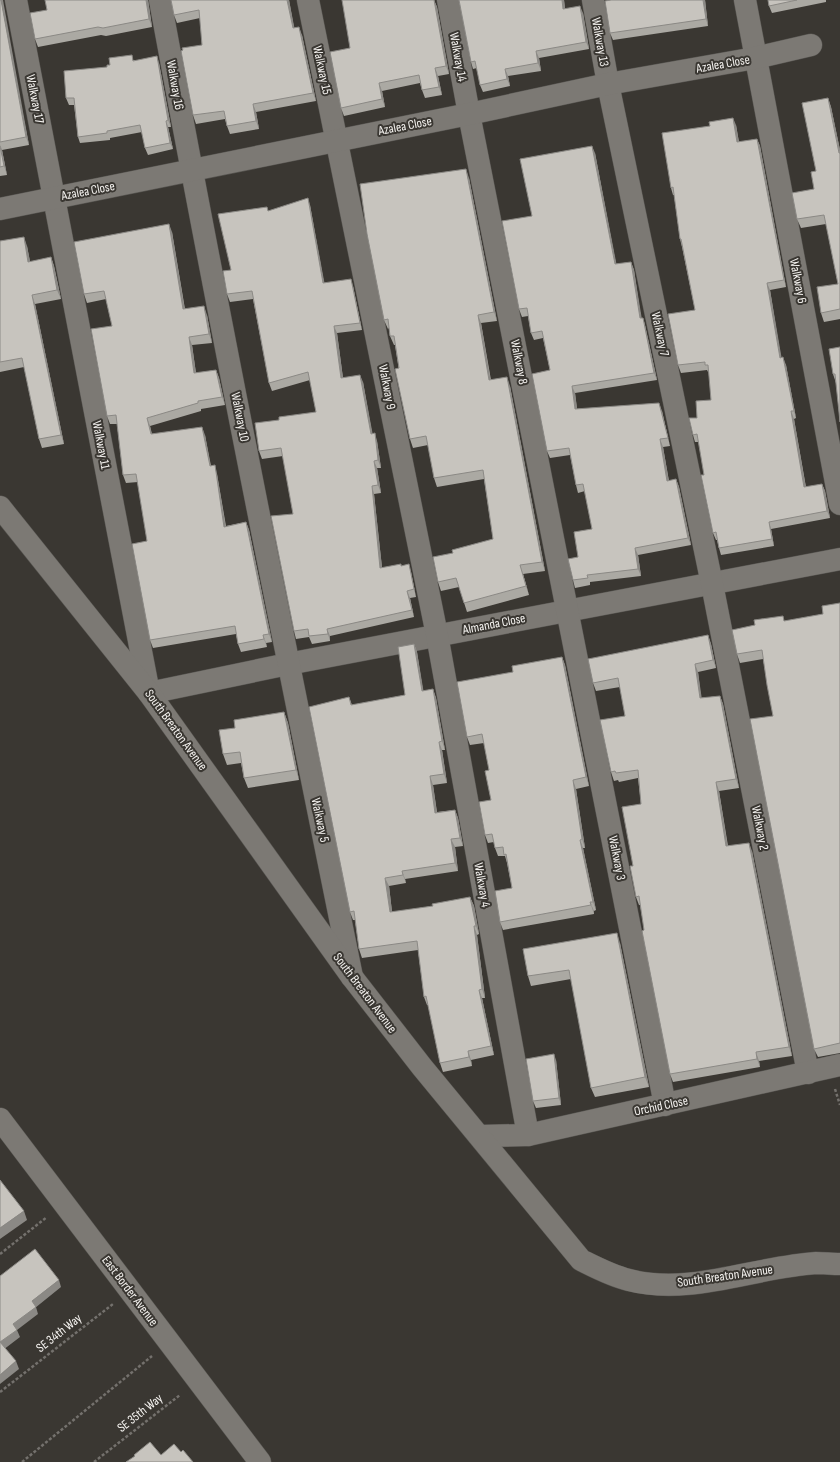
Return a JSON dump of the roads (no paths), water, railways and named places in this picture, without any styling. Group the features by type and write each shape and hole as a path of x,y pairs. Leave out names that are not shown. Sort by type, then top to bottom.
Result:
{"street":[{"name":"Walkway 17","path":"16,0 54,197"},
{"name":"Walkway 16","path":"160,0 191,170"},
{"name":"Walkway 15","path":"308,0 336,140"},
{"name":"Walkway 14","path":"448,0 469,114"},
{"name":"Walkway 13","path":"593,0 608,84"},
{"name":"Walkway 6","path":"745,0 840,504"},
{"name":"Azalea Close","path":"0,209 469,114 608,84 755,58 811,45"},
{"name":"Walkway 7","path":"608,84 712,584"},
{"name":"Walkway 8","path":"469,114 568,611"},
{"name":"Walkway 9","path":"336,140 437,635"},
{"name":"Walkway 10","path":"191,170 288,664"},
{"name":"Walkway 11","path":"54,197 149,693"},
{"name":"South Breaton Avenue","path":"0,507 149,693 352,977 422,1067 582,1260 604,1271 630,1280 661,1284 693,1283 816,1263 840,1264"},
{"name":"Almanda Close","path":"149,693 437,635 840,559"},
{"name":"Walkway 2","path":"712,584 808,1073"},
{"name":"Walkway 3","path":"568,611 665,1105"},
{"name":"Walkway 4","path":"437,635 528,1135"},
{"name":"Walkway 5","path":"288,664 352,977"},
{"name":"Orchid Close","path":"480,1136 528,1135 840,1066"},
{"name":"East Border Avenue","path":"0,1119 260,1462"}]}
